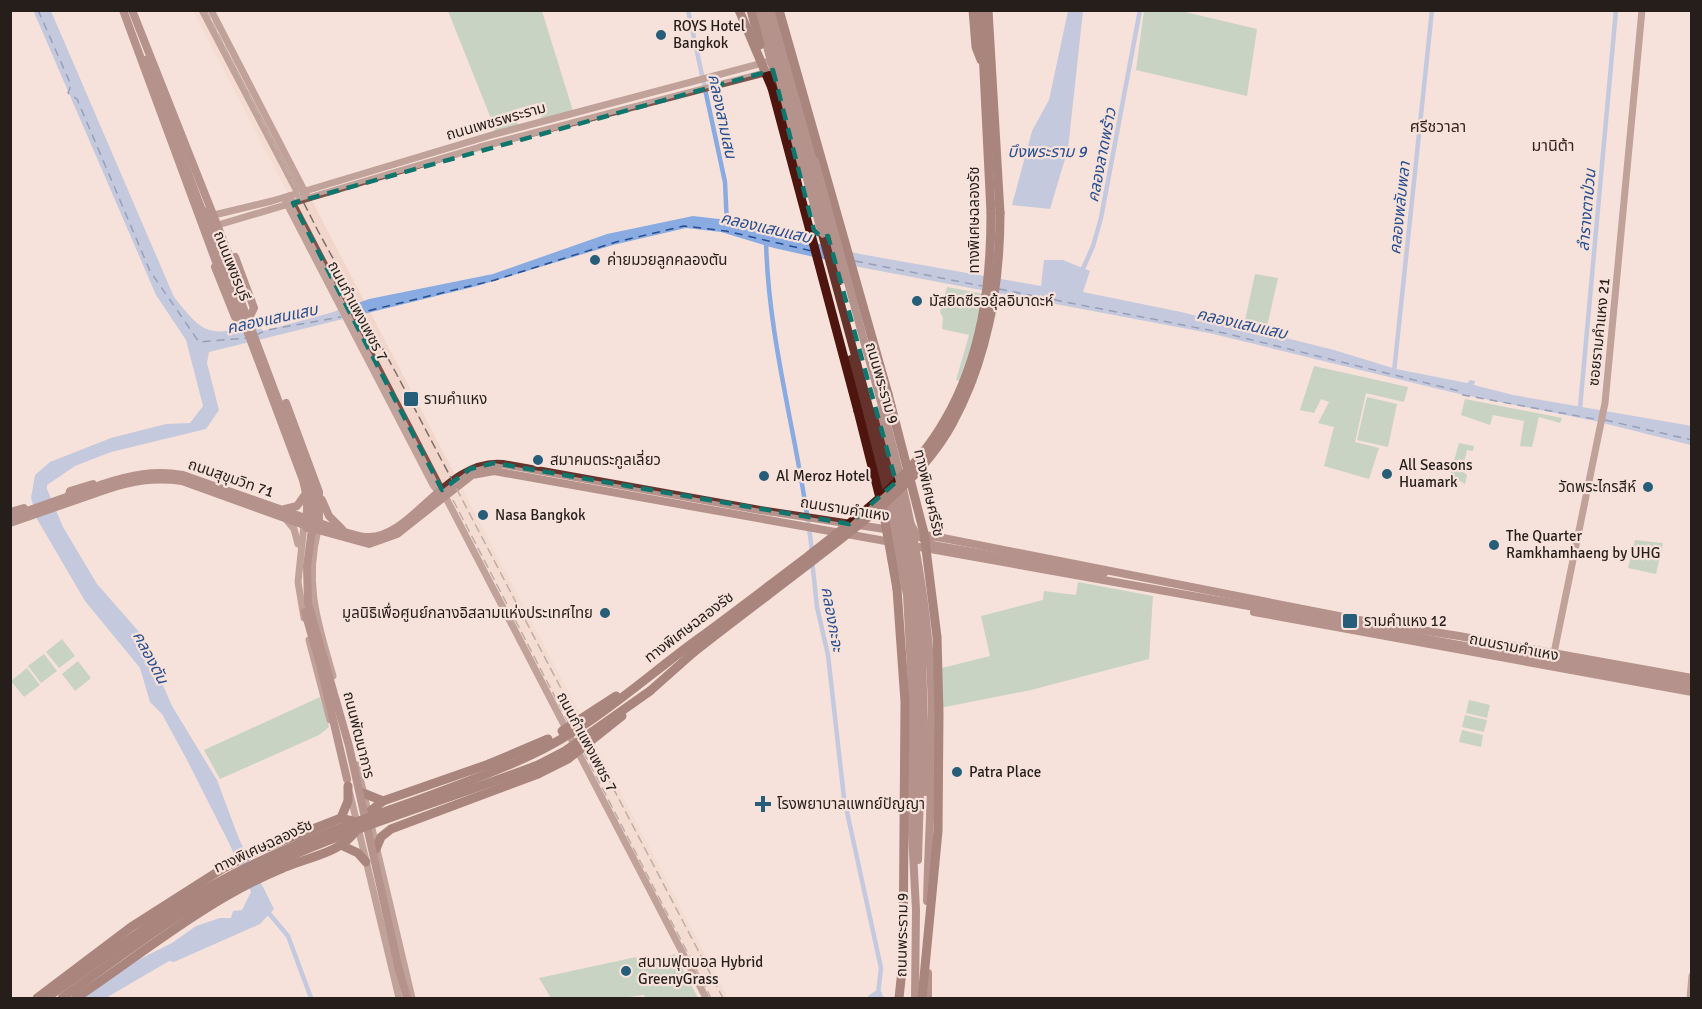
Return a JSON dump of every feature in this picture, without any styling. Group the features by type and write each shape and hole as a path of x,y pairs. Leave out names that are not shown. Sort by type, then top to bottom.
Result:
{"highway":[{"path":"739,10 772,88"},
{"path":"749,10 772,88 874,472 897,589 905,702 903,961 900,999"},
{"path":"749,10 765,40"},
{"name":"ทางพิเศษศรีรัช","path":"779,10 904,452 924,533 939,674 938,831 922,999"},
{"path":"973,10 976,47 985,71"},
{"name":"ทางพิเศษฉลองรัช","path":"46,999 159,920 231,876 304,842 530,755 593,719 855,520 899,478 922,453 946,419 964,380 980,335 987,297 991,224 981,10"},
{"name":"ทางพิเศษฉลองรัช","path":"62,999 165,926 233,884 329,842 538,765 565,751 650,690 694,652 895,494 926,461 952,424 971,384 987,336 1000,259 1000,213 988,10"},
{"path":"368,813 383,801 489,764 554,736 656,670"},
{"path":"376,849 381,837 392,830 538,774 568,759 600,736 650,690"},
{"path":"342,846 350,824 348,782"},
{"path":"363,793 383,801"},
{"path":"37,999 169,900 222,869 301,832 350,824"},
{"path":"342,846 350,824"},
{"path":"371,827 392,830"},
{"path":"76,999 230,893 283,868 342,846 358,853 366,862"}],"main road":[{"name":"ถนนเพชรบุรี","path":"132,10 201,189 209,217 286,403 319,492 318,526"},
{"name":"ถนนพระราม 9","path":"759,10 891,514 905,580 911,645 912,833 916,871 915,999"},
{"name":"ถนนพระราม 9","path":"759,10 894,499 915,622 928,878"},
{"name":"ถนนพระราม 9","path":"767,10 914,534 928,639 932,697 928,999"},
{"name":"ถนนพระราม 9","path":"774,10 867,352 904,501 921,621 923,792 920,849 916,871"},
{"name":"ถนนเพชรบุรี","path":"124,15 158,93 305,479"},
{"name":"ถนนเพชรบุรี","path":"124,15 206,240 287,446 304,496 304,521"},
{"path":"758,64 770,57"},
{"path":"792,138 795,162 814,230 820,236 826,237 837,230 837,225 818,153 808,135"},
{"name":"ถนนเพชรบุรี","path":"201,189 220,228 305,479"},
{"path":"206,240 235,317 244,320 249,318 254,308 230,244 220,228"},
{"path":"256,345 285,423 287,446"},
{"path":"285,423 296,433"},
{"name":"ถนนรามคำแหง","path":"304,521 369,544 387,539 470,469 486,464 537,470 728,508"},
{"path":"535,479 537,470"},
{"name":"ถนนสุขุมวิท 71","path":"10,517 162,471 183,475 283,509 304,521"},
{"name":"ถนนรามคำแหง","path":"441,493 472,475 485,471 828,525 874,528 943,538 1458,640 1692,680"},
{"path":"127,473 140,477 74,504 67,496 70,491 127,473"},
{"name":"ถนนสุขุมวิท 71","path":"140,477 182,481 285,518 304,521"},
{"name":"ถนนพัฒนาการ","path":"305,479 308,508 303,565 303,604 348,782"},
{"name":"ถนนพัฒนาการ","path":"305,479 314,506 307,567 308,603 349,746 407,999"},
{"name":"ถนนสุขุมวิท 71","path":"10,524 104,487"},
{"path":"319,492 329,516 344,535"},
{"path":"283,509 297,506 304,496"},
{"path":"904,501 929,532 943,538"},
{"path":"904,501 917,535 933,545 1070,568 1128,574"},
{"path":"10,512 24,508 29,518 10,524"},
{"path":"874,528 883,524 891,514"},
{"name":"ถนนรามคำแหง","path":"828,525 873,539 916,548 1260,608 1692,690"},
{"path":"873,539 892,557 905,580"},
{"path":"921,581 927,564 939,552"},
{"name":"ถนนรามคำแหง","path":"1191,597 1233,608 1350,631 1631,682 1692,690"},
{"name":"ถนนรามคำแหง","path":"1402,628 1554,653 1692,680"},
{"path":"911,645 919,638 928,639"},
{"path":"1631,682 1633,668"}],"street":[{"path":"202,10 303,196"},
{"path":"211,10 303,196"},
{"name":"ซอยรามคำแหง 21","path":"1554,653 1605,403 1642,10"},
{"path":"770,57 786,56"},
{"name":"ถนนเพชรพระราม","path":"303,196 495,135 758,64"},
{"name":"ถนนเพชรพระราม","path":"214,215 288,200 789,66"},
{"path":"651,93 654,101"},
{"name":"ถนนเพชรพระราม","path":"220,228 288,200"},
{"name":"ถนนกำแพงเพชร 7","path":"288,200 706,999"},
{"path":"285,518 296,534 299,556"},
{"name":"ถนนพัฒนาการ","path":"304,521 299,556 300,598 323,696 348,782 350,824 366,862 399,999"},
{"name":"ถนนพัฒนาการ","path":"318,526 314,546 312,596 368,813 412,999"},
{"path":"314,546 327,537 344,535"},
{"path":"300,598 307,594 312,596"},
{"path":"350,824 368,813"},
{"path":"350,824 371,827"},
{"path":"1690,999 1691,977"}],"highlighted area":[{"path":"773,70 814,230 822,238 828,236 896,482 849,524 494,463 470,469 442,490 293,203"}],"shaded area":[{"path":"193,11 213,11 728,998 707,998"}],"green space":[{"path":"448,11 542,11 573,111 542,119 538,103 513,110 518,125 496,131"},
{"path":"1144,11 1181,11 1257,29 1247,96 1136,70"},
{"path":"1255,274 1278,278 1266,331 1244,325"},
{"path":"947,287 1001,297 976,384 956,380 969,335 942,329 943,318 940,312"},
{"path":"1314,366 1408,387 1404,402 1366,393 1355,442 1379,448 1369,479 1324,466 1334,427 1318,423 1329,402 1321,399 1314,413 1300,410"},
{"path":"1367,397 1397,404 1388,447 1357,440"},
{"path":"1465,399 1562,418 1560,423 1539,417 1532,447 1520,446 1524,421 1493,415 1490,425 1461,415"},
{"path":"1459,443 1474,446 1473,451 1467,450 1462,471 1467,475 1465,484 1450,475"},
{"path":"1635,540 1663,543 1656,574 1628,568"},
{"path":"1078,582 1153,596 1149,659 1031,690 935,709 934,670 990,656 981,616 1043,600 1044,591 1076,595"},
{"path":"62,639 75,656 59,668 46,652"},
{"path":"44,654 57,671 41,683 28,666"},
{"path":"78,661 91,678 75,691 62,674"},
{"path":"27,668 40,685 24,697 11,681"},
{"path":"320,697 329,727 319,735 220,779 204,750"},
{"path":"1469,700 1490,705 1487,718 1466,713"},
{"path":"1465,715 1487,720 1484,732 1462,727"},
{"path":"1462,730 1483,735 1481,747 1459,742"},
{"name":"สนามฟุตบอล Hybrid GreenyGrass","path":"675,954 698,998 646,998 644,995 621,998 551,998 539,978 636,957 638,965"}],"water":[{"path":"33,10 51,11 174,297 195,321 212,330 261,328 263,331 330,313 369,299 493,274 607,234 693,216 719,219 860,254 1041,286 1044,260 1063,260 1090,271 1083,292 1181,312 1334,350 1396,369 1467,383 1470,380 1475,381 1474,385 1513,395 1692,426 1691,445 1595,421 1455,393 1209,333 859,267 774,248 721,232 686,228 613,245 477,286 209,352 207,363 219,410 206,429 111,452 75,466 47,485 47,489 63,527 97,584 141,634 172,706 217,780 239,839 274,909 260,924 174,962 169,961 106,998 80,998 134,962 172,943 196,926 220,918 231,918 233,911 242,910 251,892 186,758 162,714 150,702 140,668 85,601 37,519 31,498 35,475 50,462 111,438 166,424 190,423 203,406 186,340 156,295"},
{"name":"บึงพระราม 9","path":"1068,11 1083,11 1068,149 1050,209 1012,205 1032,131 1049,100"}],"waterway":[{"name":"คลองสามเสน","path":"688,10 725,182 727,226"},
{"name":"คลองลาดพร้าว","path":"1082,271 1093,246 1101,218 1140,10"},
{"name":"คลองพลับพลา","path":"1394,372 1432,10"},
{"name":"ลำรางตาป่วน","path":"1580,408 1616,10"},
{"name":"คลองกะจะ","path":"766,240 772,319 812,552"},
{"name":"คลองกะจะ","path":"812,560 817,607 828,655 844,798 881,968 878,994 882,998"},
{"path":"267,911 288,936 311,998"},
{"name":"คลองกะจะ","path":"872,998 878,994"}],"ferry route":[{"path":"38,10 71,85 68,93 77,99 150,271 199,342 246,338"},
{"path":"355,314 495,280 616,242 684,226 726,231 812,251"},
{"path":"855,261 982,286"},
{"path":"999,289 1224,333 1459,391 1463,395 1600,420"},
{"path":"256,335 267,330 341,317"},
{"path":"1605,420 1692,440"}],"railway":[{"path":"206,10 318,231 396,373 723,998"},
{"path":"453,500 711,998"}],"place":[{"name":"ROYS Hotel Bangkok","path":"661,35"},
{"name":"ค่ายมวยลูกคลองตัน","path":"595,260"},
{"name":"มัสยิดซีรอยุ้ลอิบาดะห์","path":"917,301"},
{"name":"รามคำแหง","path":"411,399"},
{"name":"สมาคมตระกูลเลี่ยว","path":"538,460"},
{"name":"All Seasons Huamark","path":"1387,474"},
{"name":"Al Meroz Hotel","path":"764,476"},
{"name":"วัดพระไกรสีห์","path":"1648,487"},
{"name":"Nasa Bangkok","path":"483,515"},
{"name":"The Quarter Ramkhamhaeng by UHG","path":"1494,545"},
{"name":"มูลนิธิเพื่อศูนย์กลางอิสลามแห่งประเทศไทย","path":"605,613"},
{"name":"รามคำแหง 12","path":"1350,621"},
{"name":"Patra Place","path":"957,772"},
{"name":"โรงพยาบาลแพทย์ปัญญา","path":"763,804"},
{"name":"สนามฟุตบอล Hybrid GreenyGrass","path":"626,971"}],"district":[{"name":"ศรีชวาลา","path":"1438,126"},
{"name":"มานิต้า","path":"1553,145"}],"water label":[{"name":"คลองแสนแสบ","path":"766,227"},
{"name":"คลองแสนแสบ","path":"272,318"},
{"name":"คลองแสนแสบ","path":"1242,323"},
{"name":"คลองตัน","path":"151,657"}]}
